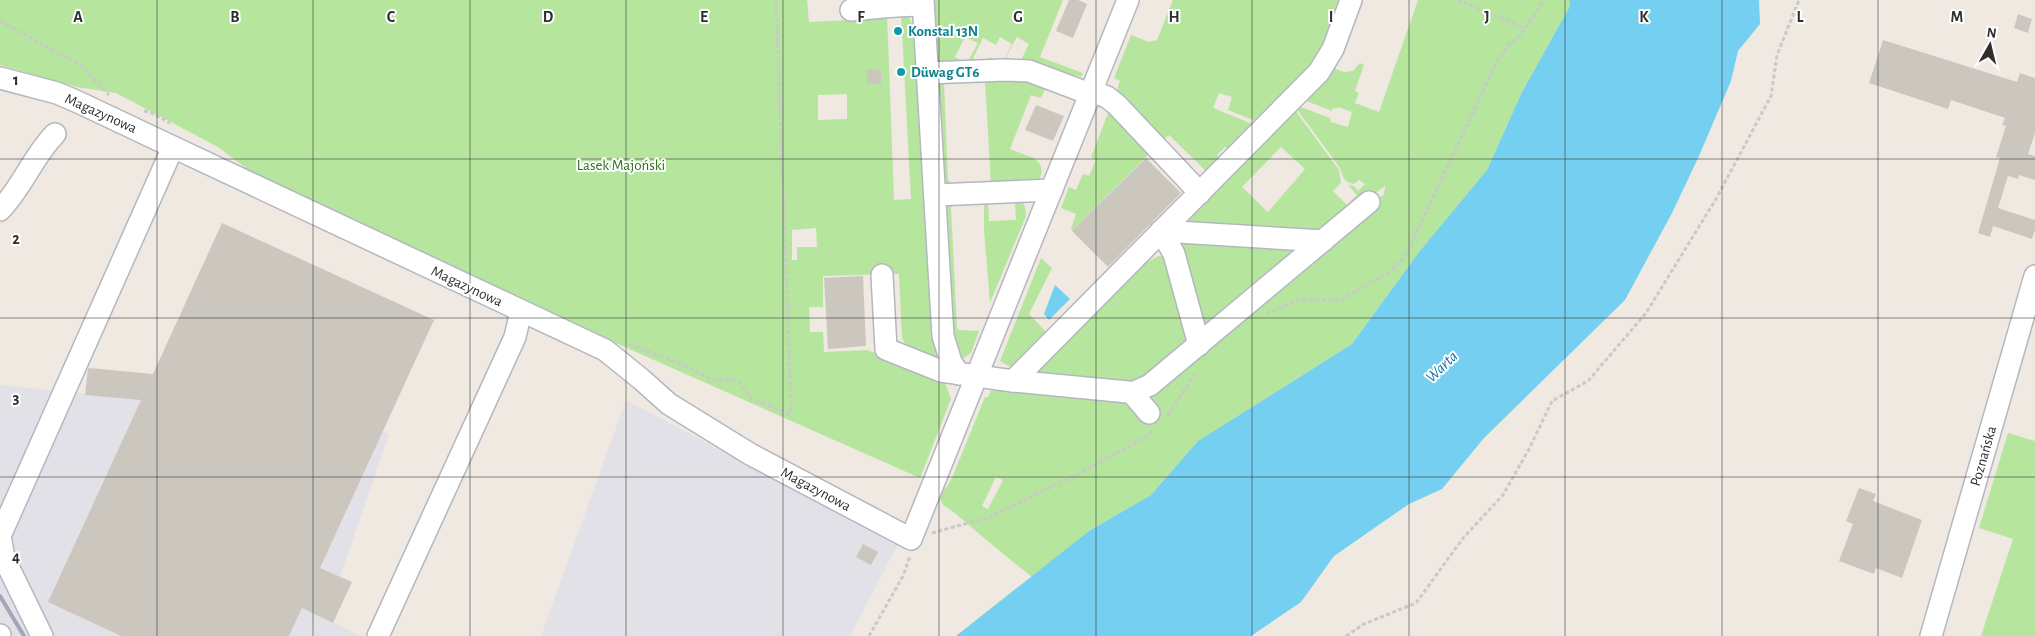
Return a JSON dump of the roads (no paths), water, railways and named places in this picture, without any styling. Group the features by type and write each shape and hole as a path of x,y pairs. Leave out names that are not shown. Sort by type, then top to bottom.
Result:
{"street":[{"path":"968,375 1052,190 1128,0"},
{"path":"1013,380 1325,65 1351,0"},
{"path":"851,10 923,3 943,336 951,362 968,375"},
{"path":"928,73 1029,71 1106,97 1117,105 1200,193"},
{"name":"Magazynowa","path":"0,78 57,93 175,137 521,311 605,350 677,409 750,454 911,539 968,375"},
{"path":"0,210 29,171 45,144 56,134"},
{"path":"42,636 4,558 0,536 175,137"},
{"path":"935,195 1052,190"},
{"path":"882,275 886,349 942,371 1132,393 1150,385 1369,202"},
{"path":"1161,231 1323,241"},
{"path":"1161,231 1174,254 1198,345"},
{"name":"Poznańska","path":"1934,635 2032,299 2035,276"},
{"path":"378,636 516,337 521,311"},
{"path":"1132,393 1149,413"}],"water":[{"name":"Warta","path":"1569,0 1759,0 1760,24 1738,51 1731,81 1699,156 1672,213 1625,300 1484,438 1442,489 1409,504 1334,556 1301,602 1251,636 956,636 1089,531 1151,495 1198,441 1352,344 1419,252 1487,170 1521,94 1570,6"},
{"path":"1055,285 1070,299 1049,320 1044,314"}],"railway":[{"path":"0,596 24,636"}],"place":[{"name":"Konstal 13N","path":"898,31"},
{"name":"Düwag GT6","path":"901,72"}],"park label":[{"name":"Lasek Majoński","path":"621,165"}]}
